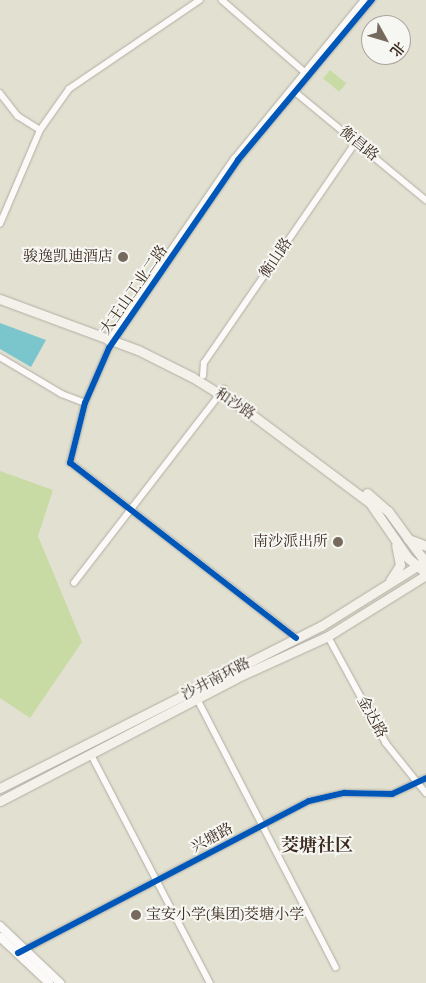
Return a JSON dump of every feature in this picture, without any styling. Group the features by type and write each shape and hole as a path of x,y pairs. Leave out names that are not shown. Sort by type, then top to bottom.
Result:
{"main road":[{"name":"和沙路","path":"0,293 203,376 370,503 390,531 423,562"},
{"name":"和沙路","path":"0,299 113,339 161,360 222,391 272,421 374,499 423,562 426,574"},
{"path":"386,587 398,572 400,561 390,531"},
{"path":"406,538 426,546"},
{"name":"沙井南环路","path":"0,788 296,638 386,587 423,562"},
{"name":"沙井南环路","path":"0,801 197,698 328,636 426,574"}],"street":[{"path":"0,224 40,130 69,89 200,0"},
{"path":"222,0 307,74"},
{"name":"大王山工业二路","path":"307,74 364,0"},
{"name":"大王山工业二路","path":"130,510 70,463 85,403 113,339 238,160 293,90 372,0"},
{"name":"衡昌路","path":"293,90 426,200"},
{"path":"0,93 18,116 40,130"},
{"name":"衡山路","path":"203,376 204,363 356,142"},
{"path":"0,358 62,394 85,403"},
{"path":"74,584 222,391"},
{"path":"130,510 296,638"},
{"name":"金达路","path":"328,636 386,743 426,793"},
{"path":"197,698 336,967"},
{"path":"91,754 210,983"},
{"name":"兴塘路","path":"21,952 309,801 326,796 392,794 419,784 426,778"},
{"path":"0,926 49,983"},
{"path":"0,937 60,983"}],"green space":[{"path":"330,70 346,83 339,92 323,79"},
{"path":"0,471 53,490 38,536 82,642 30,718 0,698"}],"water":[{"path":"0,323 46,340 31,367 0,349"}],"cycle path":[{"path":"296,638 70,463 85,403 109,348 238,160 372,0"},
{"path":"18,953 309,801 345,793 392,794 426,778"}],"place":[{"name":"骏逸凯迪酒店","path":"123,257"},
{"name":"南沙派出所","path":"338,542"},
{"name":"宝安小学(集团)茭塘小学","path":"136,915"}],"district":[{"name":"茭塘社区","path":"317,845"}]}
